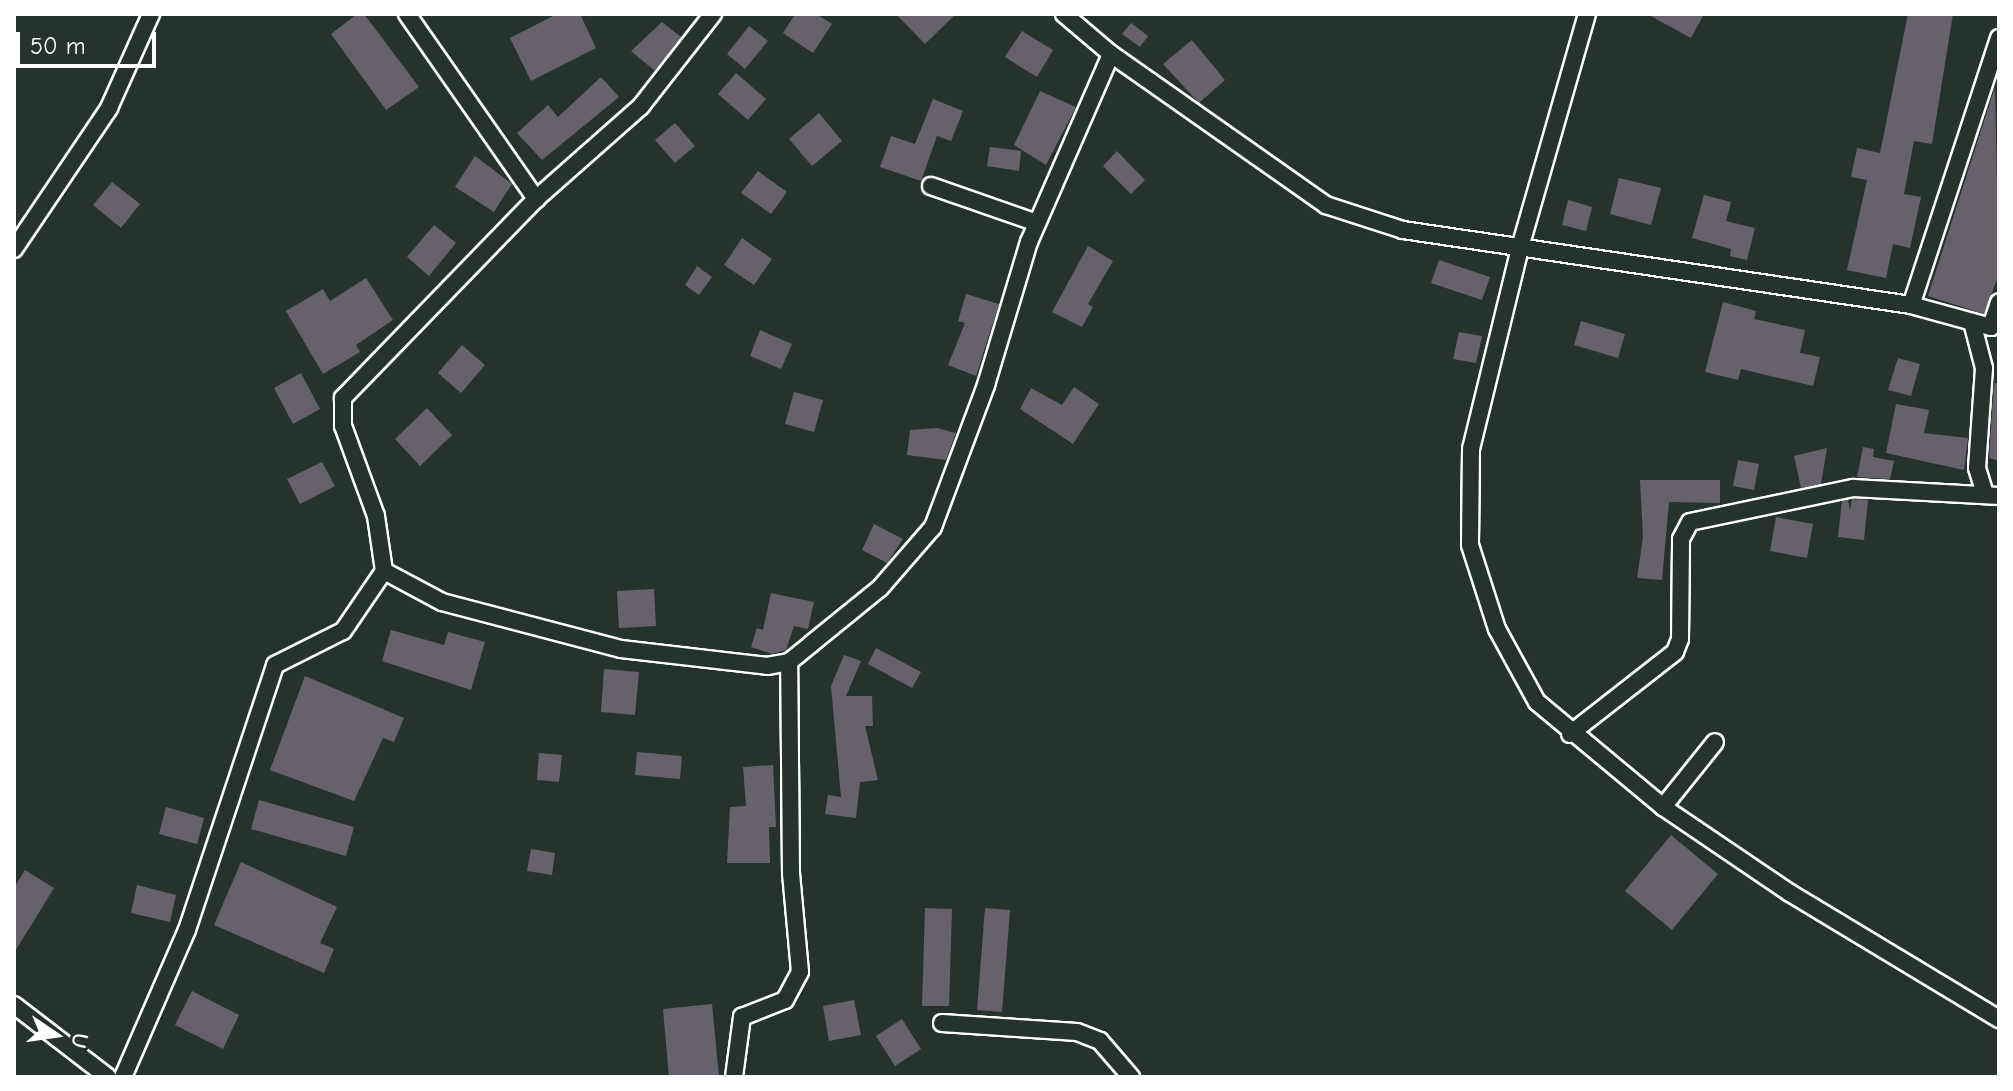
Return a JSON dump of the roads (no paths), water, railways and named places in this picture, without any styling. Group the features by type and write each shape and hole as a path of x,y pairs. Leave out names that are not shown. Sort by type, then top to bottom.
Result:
{"street":[{"path":"14,249 109,108 151,14"},
{"path":"407,14 536,199"},
{"path":"123,1077 187,930 270,673 286,655 326,643 343,631 384,571 376,516 343,426 343,398 536,199 641,106 713,14"},
{"path":"1064,14 1111,54 1326,205 1403,230 1911,305 1995,328 1999,302"},
{"path":"1587,14 1520,248 1471,449 1470,545 1497,629 1537,702 1570,734 1663,807 1790,893 1999,1019"},
{"path":"1911,305 1997,48"},
{"path":"384,571 442,602 621,649 743,666 789,662 880,588 933,527 986,385 1037,223 1111,54"},
{"path":"931,186 1037,223"},
{"path":"1972,322 1984,368 1977,468 1992,496"},
{"path":"1570,734 1675,652 1680,639 1681,539 1690,522 1853,488 1992,496"},
{"path":"734,1077 742,1017 785,1000 800,972 791,873 789,662"},
{"path":"1663,807 1715,742"},
{"path":"14,1005 108,1077"},
{"path":"942,1023 1077,1032 1106,1046 1131,1077"}]}
